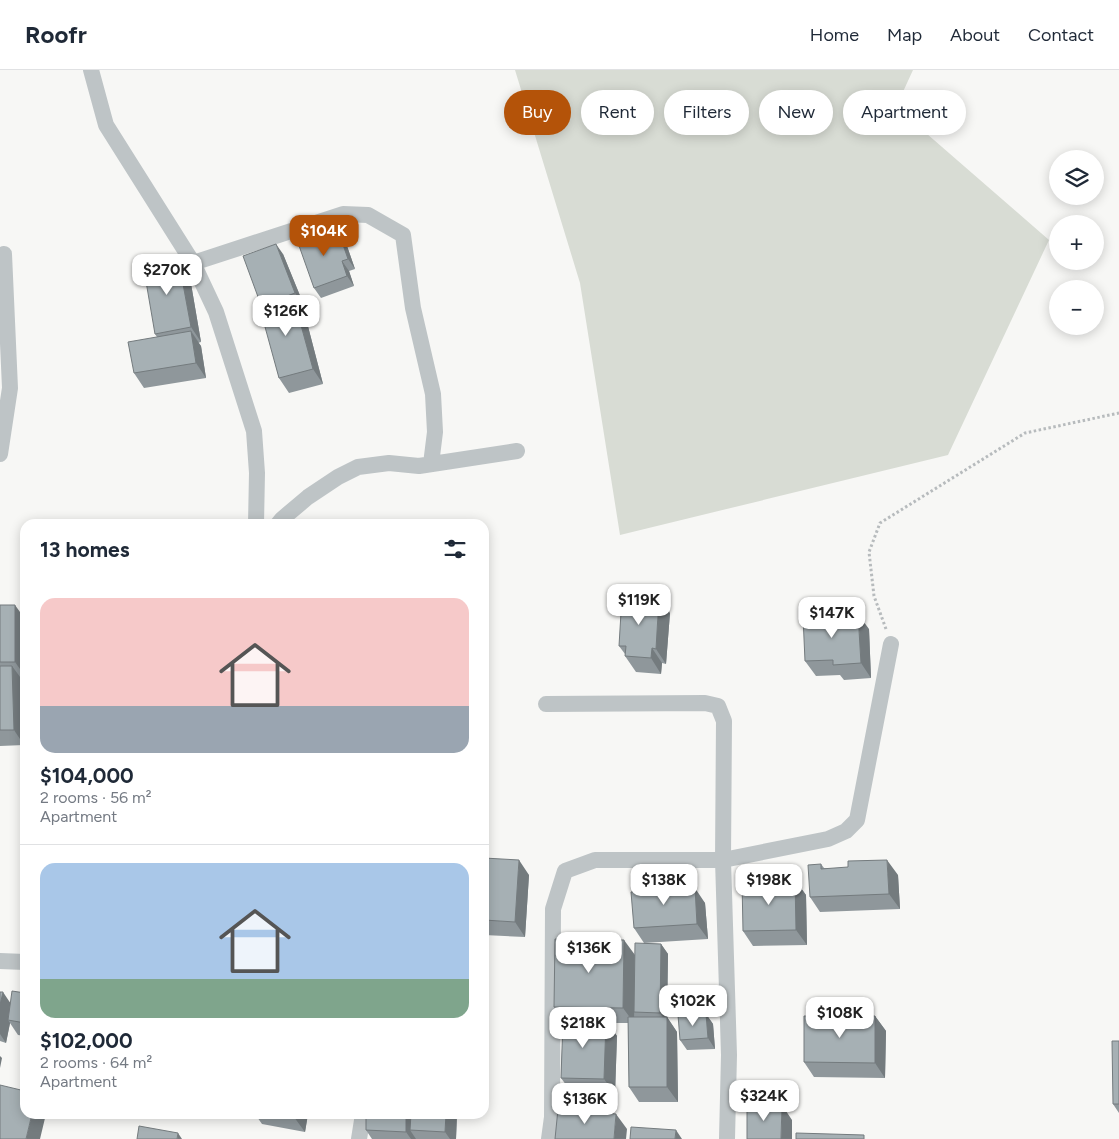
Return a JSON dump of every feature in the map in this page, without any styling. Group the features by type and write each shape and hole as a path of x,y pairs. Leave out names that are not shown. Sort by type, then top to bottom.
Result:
{"street":[{"path":"91,70 106,125 193,263 216,312 254,431 257,473 256,519"},
{"path":"193,263 343,214 368,215 402,235 413,308 433,394 435,432 431,464"},
{"path":"0,454 10,388 4,254"},
{"path":"282,519 308,497 358,466 389,463 419,466 517,451"},
{"path":"549,1139 552,1116 553,910 565,871 595,860 723,860 828,839 846,831 857,820 891,644"},
{"path":"546,704 705,703 718,706 724,721 723,860 729,1056 727,1139"},
{"path":"0,961 20,962"},
{"path":"359,1139 362,1119"}],"path":[{"path":"891,644 874,596 870,552 880,523 1025,433 1119,413"}],"shaded area":[{"path":"515,70 913,70 904,90 843,90 843,135 928,135 1049,240 948,455 620,535 580,283 535,135 571,135 571,90 521,90"}],"building":[{"path":"330,228 334,238 340,236 348,259 342,261 347,276 314,288 297,240"},
{"path":"276,244 295,293 261,305 243,256"},
{"path":"178,257 191,327 155,334 143,264"},
{"path":"293,296 313,369 279,378 259,305"},
{"path":"191,331 196,363 134,373 128,342"},
{"path":"622,596 659,598 656,649 652,648 651,658 625,656 626,646 619,646"},
{"path":"0,605 15,605 15,662 0,662"},
{"path":"858,614 861,663 833,665 833,660 805,661 803,616"},
{"path":"0,666 12,666 14,730 0,730"},
{"path":"489,858 519,860 515,922 489,920"},
{"path":"887,860 889,894 810,897 808,865 821,864 821,869 848,867 848,861"},
{"path":"795,880 796,930 743,931 742,881"},
{"path":"683,883 684,888 695,888 697,924 634,928 631,892 652,890 652,885"},
{"path":"555,939 624,940 623,1008 554,1007"},
{"path":"635,943 661,944 660,1013 634,1012"},
{"path":"12,991 20,992 20,1022 8,1020"},
{"path":"0,992 3,992 0,1005"},
{"path":"706,1014 708,1038 680,1040 678,1015"},
{"path":"804,1016 875,1016 875,1063 804,1062"},
{"path":"628,1017 667,1017 667,1087 629,1087"},
{"path":"563,1019 606,1021 604,1079 561,1078"},
{"path":"1112,1041 1119,1041 1119,1104 1113,1104"},
{"path":"0,1085 20,1090 20,1119 31,1119 26,1139 0,1139"},
{"path":"747,1105 782,1105 781,1139 747,1139"},
{"path":"558,1109 616,1114 614,1139 555,1139"},
{"path":"366,1119 406,1119 406,1132 366,1130"},
{"path":"411,1119 446,1119 445,1132 410,1130"},
{"path":"139,1126 178,1133 177,1139 137,1139"},
{"path":"631,1127 676,1130 675,1139 630,1139"},
{"path":"796,1133 864,1135 864,1139 796,1139"}]}
